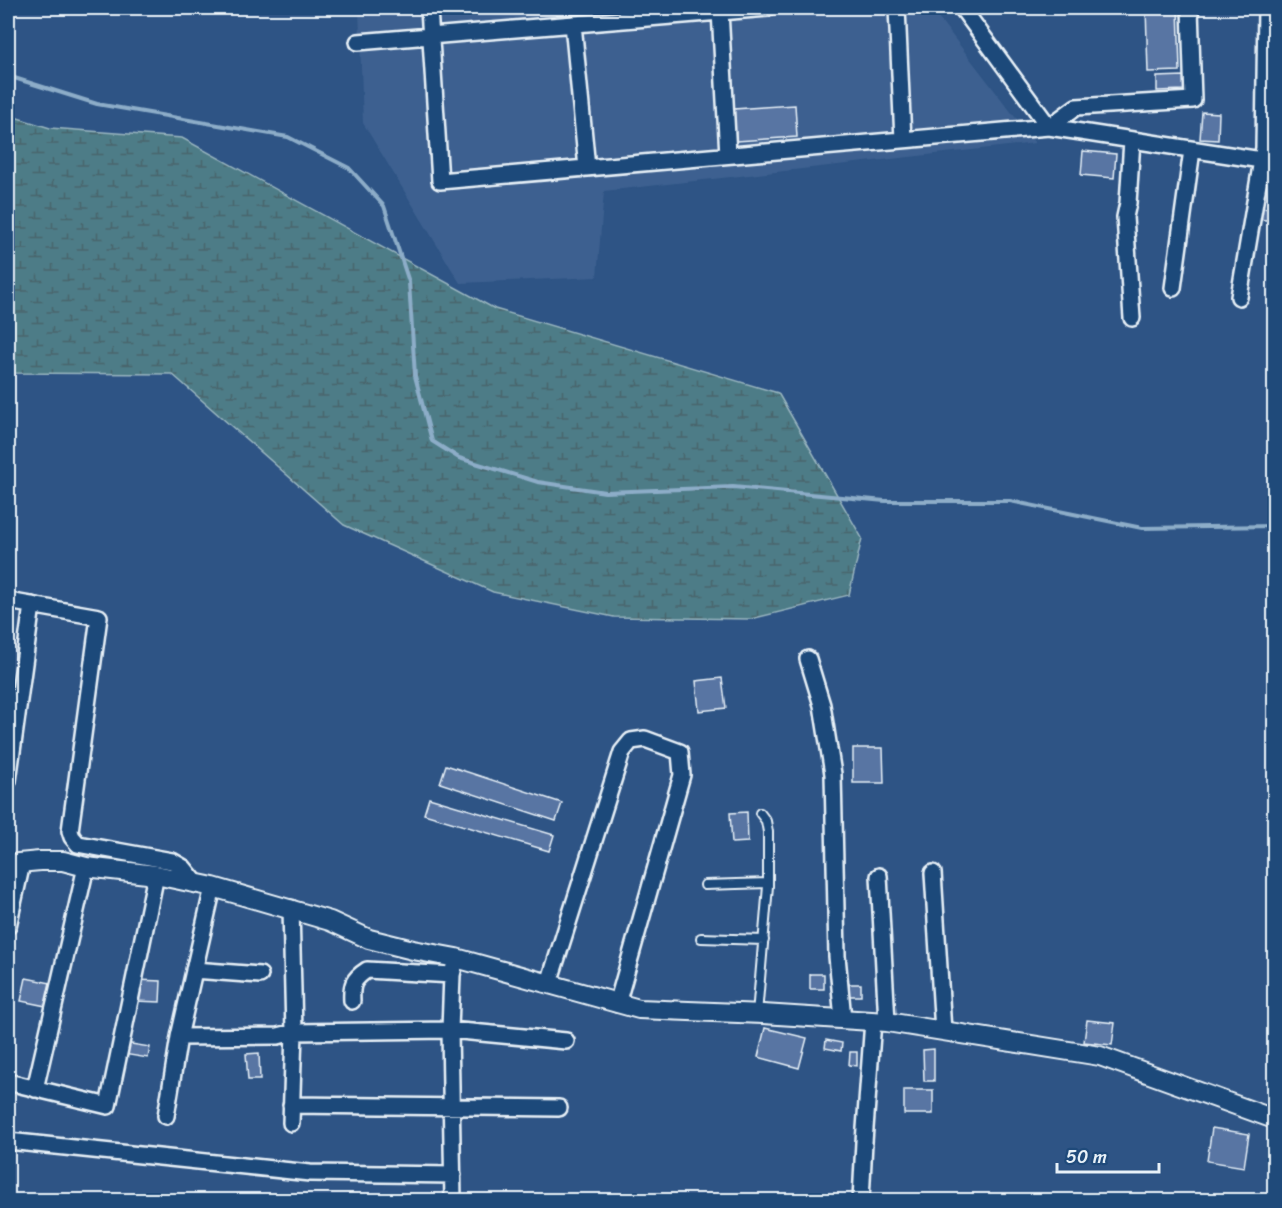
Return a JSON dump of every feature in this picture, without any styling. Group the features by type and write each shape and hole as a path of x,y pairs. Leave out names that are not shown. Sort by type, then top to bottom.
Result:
{"street":[{"path":"429,8 433,36 440,181 1049,127 1268,162"},
{"path":"358,42 768,8"},
{"path":"897,8 903,140"},
{"path":"962,8 1049,127"},
{"path":"1049,127 1076,107 1193,100 1190,8"},
{"path":"1239,297 1268,162 1266,8"},
{"path":"720,11 728,155"},
{"path":"573,24 587,168"},
{"path":"1132,140 1125,217 1132,318"},
{"path":"1173,288 1192,150"},
{"path":"8,601 99,617 70,831 72,837 78,844 172,861 205,885"},
{"path":"8,781 32,605"},
{"path":"808,658 822,705 833,774 837,956 843,1019"},
{"path":"549,984 622,752 631,741 645,739 680,752 682,775 617,1004"},
{"path":"8,926 15,864 63,861 86,867 156,875 205,885 291,908 330,921 369,939 454,967 549,984 639,1009 880,1022 1100,1056 1275,1119"},
{"path":"35,1089 86,867"},
{"path":"933,873 943,1031"},
{"path":"8,1082 108,1106 156,875"},
{"path":"861,1200 864,1143 880,1022 879,876"},
{"path":"166,1116 179,1037 194,970 205,885"},
{"path":"291,908 294,1032 291,1123"},
{"path":"352,1001 351,988 355,978 367,970 454,967"},
{"path":"453,1200 450,1030 454,967"},
{"path":"194,970 260,975"},
{"path":"179,1037 278,1036 294,1032 450,1030 566,1041"},
{"path":"291,1105 559,1108"},
{"path":"8,1141 310,1173 453,1175"}],"lane":[{"path":"758,1014 768,883 768,832 766,821 760,813"},
{"path":"705,885 768,883"},
{"path":"701,938 764,940"}],"shaded area":[{"path":"359,8 931,8 1035,143 604,191 597,277 460,283 363,123"}],"green space":[{"path":"8,115 50,128 182,138 495,309 778,393 862,538 849,595 751,619 614,617 493,592 344,525 172,374 8,373"}],"building":[{"path":"1146,8 1178,8 1180,71 1148,72"},
{"path":"1184,76 1184,90 1157,91 1157,77"},
{"path":"795,105 797,137 736,141 734,109"},
{"path":"1202,112 1219,113 1218,140 1200,139"},
{"path":"1083,151 1116,154 1114,178 1081,175"},
{"path":"1259,207 1274,209 1274,221 1258,219"},
{"path":"722,678 726,708 699,711 696,681"},
{"path":"853,748 883,748 884,783 853,783"},
{"path":"446,765 562,803 556,821 440,783"},
{"path":"429,798 554,835 549,851 424,814"},
{"path":"747,812 748,842 732,843 730,813"},
{"path":"810,974 824,974 824,989 810,989"},
{"path":"26,978 51,983 46,1006 21,1001"},
{"path":"136,980 161,981 160,1002 135,1001"},
{"path":"849,984 861,984 861,996 849,996"},
{"path":"1087,1020 1115,1023 1112,1045 1084,1042"},
{"path":"765,1028 807,1038 799,1068 758,1057"},
{"path":"826,1040 842,1043 841,1051 825,1048"},
{"path":"125,1043 150,1047 148,1058 123,1054"},
{"path":"934,1049 934,1081 924,1081 923,1050"},
{"path":"850,1052 857,1052 857,1066 849,1065"},
{"path":"259,1053 260,1080 248,1080 246,1054"},
{"path":"904,1090 933,1090 933,1114 904,1114"},
{"path":"1212,1128 1249,1134 1244,1167 1207,1161"}],"waterway":[{"path":"8,76 97,104 288,137 349,168 384,206 409,282 415,376 432,441 459,458 538,482 605,492 733,487 885,501 1010,501 1142,528 1274,526"}]}
